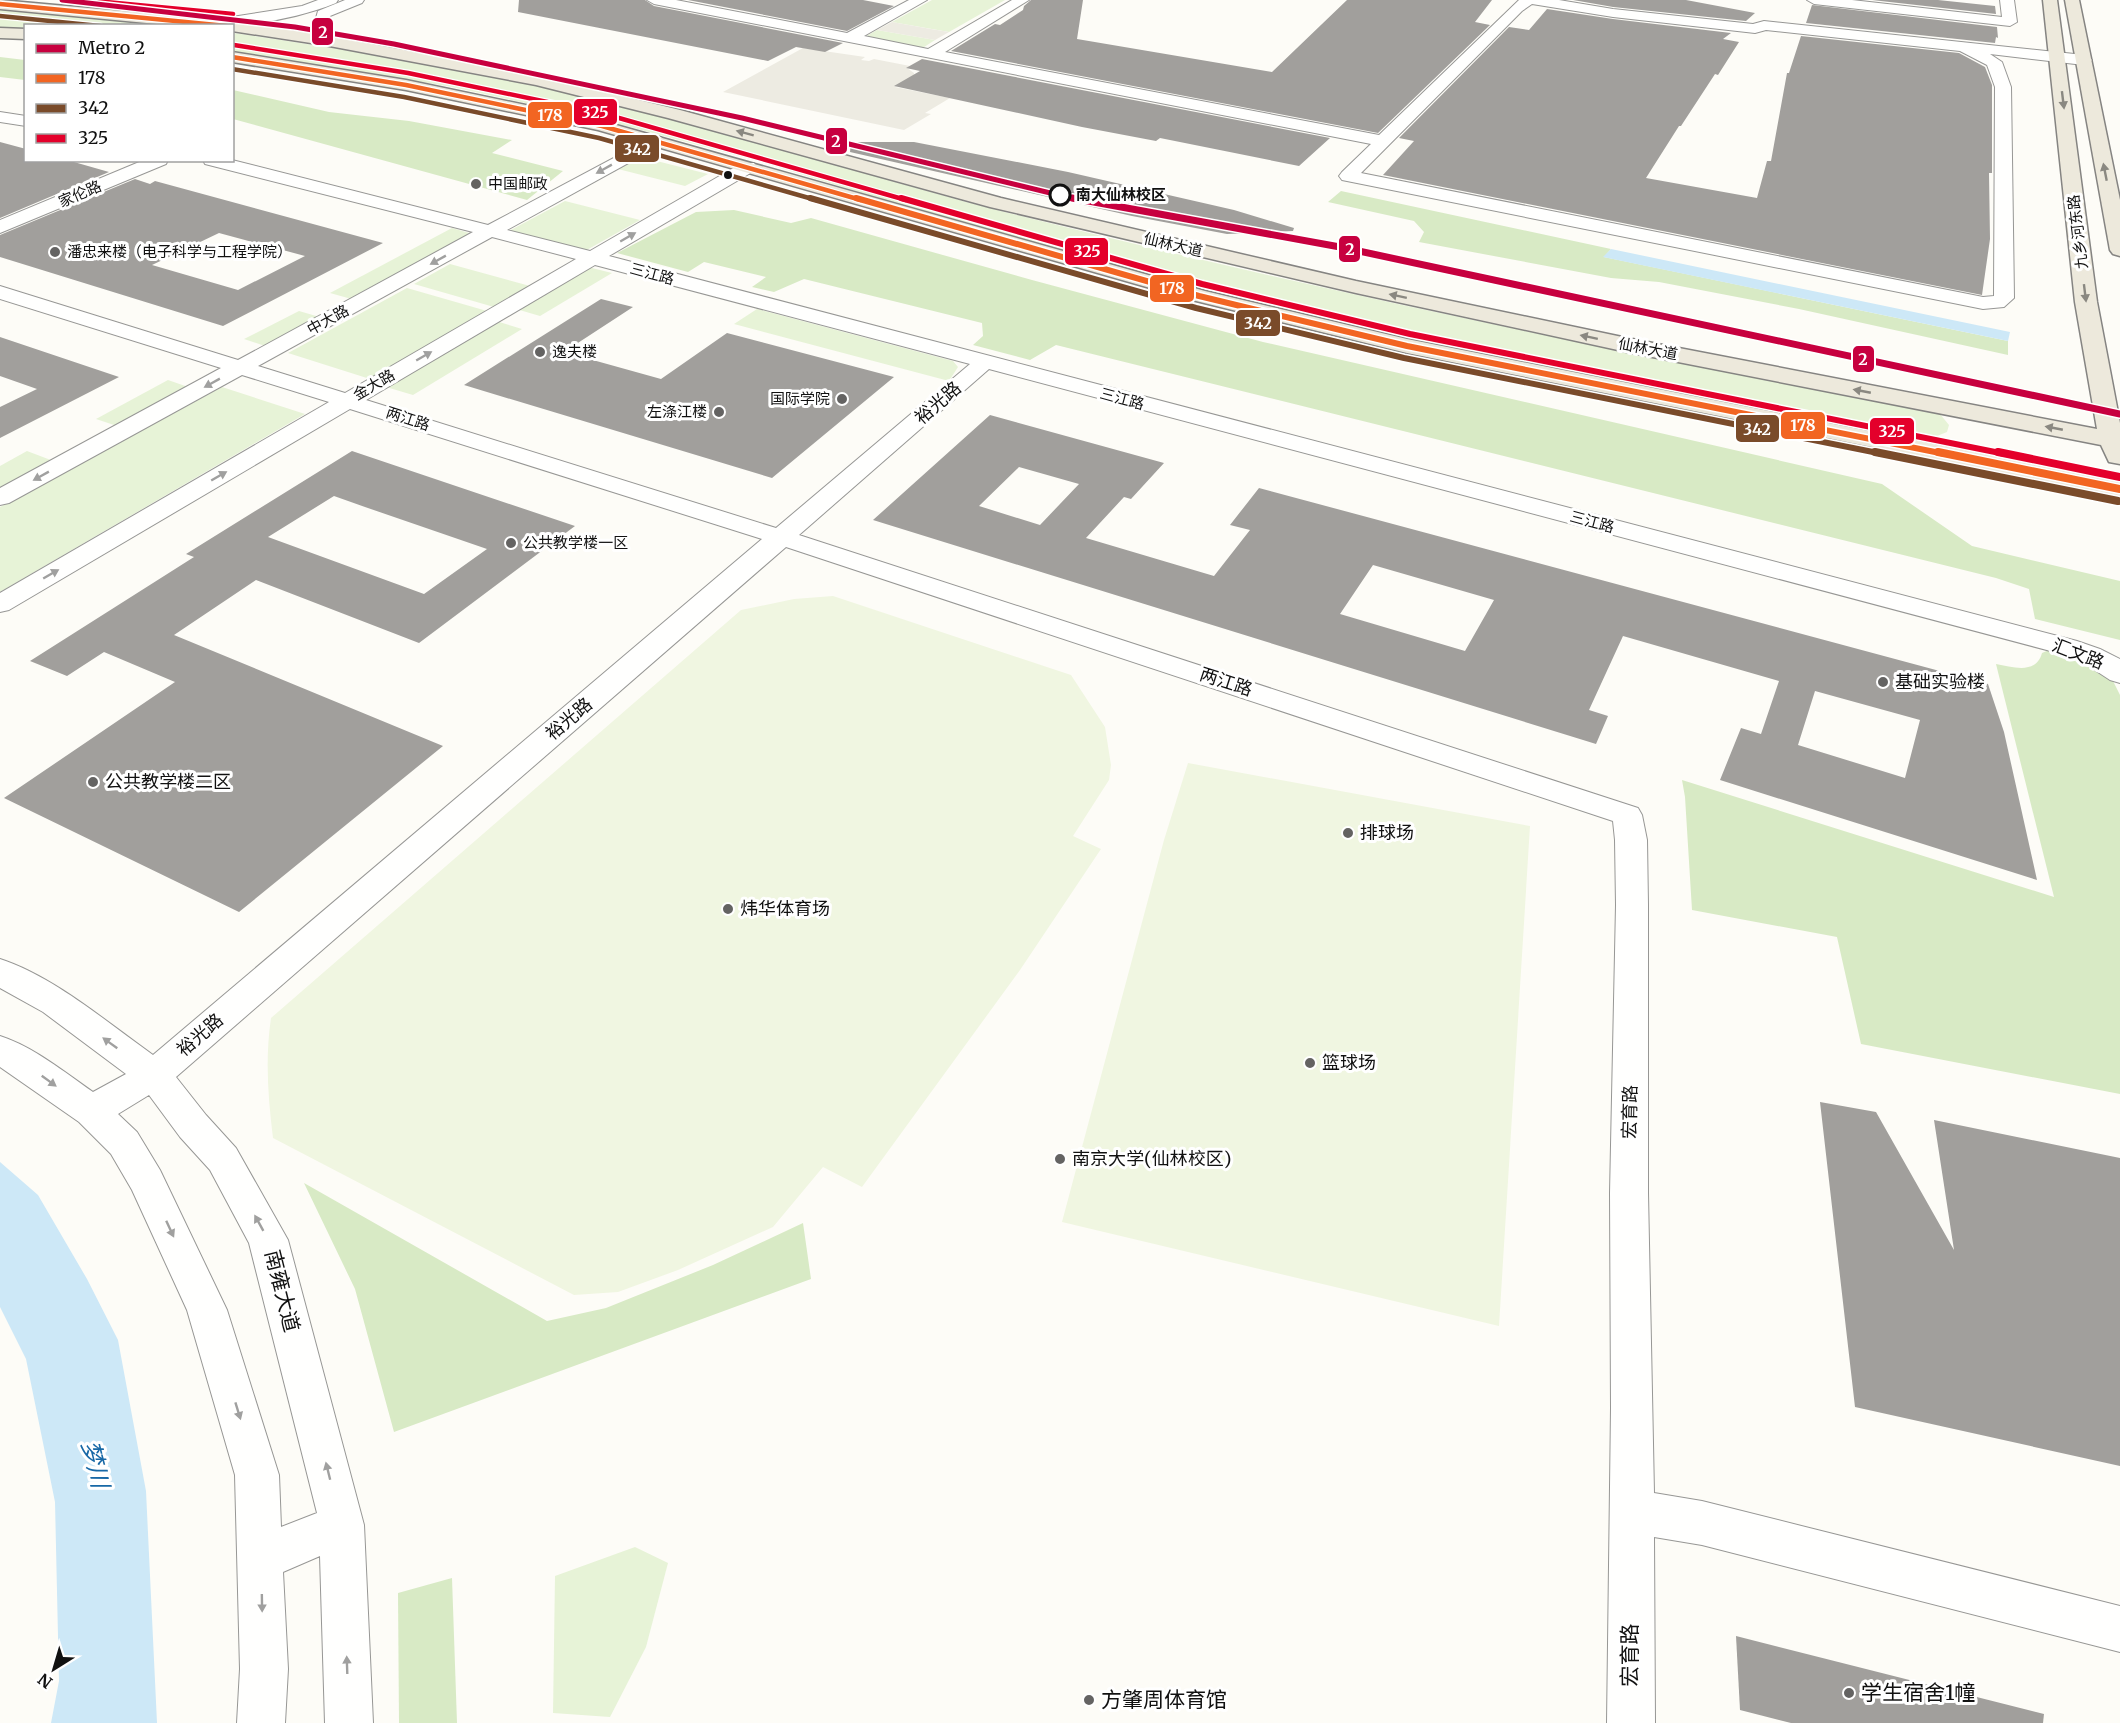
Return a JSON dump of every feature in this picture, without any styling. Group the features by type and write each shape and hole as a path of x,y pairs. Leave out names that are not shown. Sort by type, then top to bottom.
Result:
{"main road":[{"name":"九乡河东路","path":"2050,0 2086,302 2120,462"},
{"name":"九乡河东路","path":"2072,0 2120,250"},
{"name":"仙林大道","path":"0,4 217,24"},
{"name":"仙林大道","path":"234,26 324,40 536,80 674,114 997,204 1344,284 1627,345 2116,440"},
{"path":"0,33 24,34"},
{"path":"234,57 280,63 500,103 602,126 1199,296 1407,346 2120,489"}],"street":[{"path":"262,0 292,12"},
{"path":"233,24 305,10 331,0"},
{"path":"324,40 319,35 323,14 357,0"},
{"path":"654,0 1382,141"},
{"path":"849,38 920,0"},
{"path":"930,54 1022,0"},
{"path":"1980,52 1994,62 2003,87 2004,298 1997,303 1972,301 1348,176 1517,8 1530,0 1613,13 1759,27 1767,34 1980,52 2085,65"},
{"path":"1814,0 2010,22 2007,0"},
{"path":"1759,27 1773,10"},
{"path":"855,20 875,24"},
{"path":"0,117 24,121"},
{"name":"中大路","path":"0,498 655,141"},
{"name":"家伦路","path":"0,227 155,162"},
{"name":"三江路","path":"219,162 592,258 2033,638"},
{"name":"金大路","path":"0,604 748,167"},
{"name":"两江路","path":"0,291 825,550 1627,815"},
{"name":"裕光路","path":"92,1112 154,1075 984,362"},
{"name":"汇文路","path":"2033,638 2084,652 2120,674"},
{"name":"宏育路","path":"1627,815 1631,840 1632,905 1629,1193 1632,1408 1630,1723"},
{"name":"南雍大道","path":"0,972 55,1003 154,1075 193,1126 223,1159 268,1240 342,1525 349,1723"},
{"path":"0,1050 30,1067 92,1112 124,1143 147,1181 207,1310 257,1475 264,1669 261,1723"},
{"path":"1630,1511 1702,1523 2120,1629"},
{"path":"261,1558 342,1525"}],"green space":[{"path":"932,0 1005,0 949,32 892,22"},
{"path":"0,7 169,24 24,24 24,30 0,28"},
{"path":"877,30 935,40 921,49 863,38"},
{"path":"234,33 448,68 608,102 703,126 955,199 1113,239 1577,342 1928,409 1940,414 1949,425 1947,432 1937,436 1922,435 1778,408 1686,396 1471,352 1307,315 940,217 758,161 600,119 447,86 234,52"},
{"path":"0,57 24,60 24,80 0,77"},
{"path":"234,90 329,112 409,121 512,140 492,153 563,171 527,200 234,119"},
{"path":"641,157 708,174 685,186 618,169"},
{"path":"1341,191 1611,249 1604,257 2008,341 2008,355 1799,309 1659,282 1611,278 1419,242 1424,232 1414,221 1328,202"},
{"path":"565,201 640,220 585,251 509,231"},
{"path":"734,210 791,223 811,218 1263,342 1882,484 1972,546 2120,581 2120,640 2035,619 2029,589 1996,578 1056,345 1030,360 973,345 983,336 982,323 804,279 774,292 752,287 766,277 704,262 688,272 617,253 696,212"},
{"path":"452,228 476,235 355,300 330,293"},
{"path":"450,264 530,286 494,307 414,284"},
{"path":"588,267 612,273 540,316 516,309"},
{"path":"407,288 487,311 370,379 288,353"},
{"path":"757,309 953,361 958,367 949,381 734,324"},
{"path":"299,311 323,318 268,347 244,339"},
{"path":"496,321 522,329 413,395 386,387"},
{"path":"168,380 191,388 120,427 96,419"},
{"path":"222,387 305,414 0,592 0,507"},
{"path":"27,451 56,462 0,492 0,466"},
{"name":"炜华体育场","path":"833,596 1071,675 1105,727 1111,765 1109,780 1073,836 1101,849 1020,970 862,1187 823,1167 773,1227 678,1270 618,1292 574,1295 273,1138 268,1078 271,1018 741,610 794,599"},
{"path":"2049,650 2087,662 2110,675 2120,695 2120,1094 1861,1044 1837,937 1692,910 1682,780 2054,897 1996,664 2016,668 2029,667 2039,660 2042,653"},
{"name":"篮球场","path":"1188,763 1530,826 1499,1326 1062,1222 1164,840"},
{"path":"304,1183 547,1321 606,1308 713,1265 803,1223 811,1279 394,1432 355,1289"},
{"path":"635,1547 668,1563 646,1647 610,1717 553,1713 555,1576"},
{"path":"452,1578 457,1723 399,1723 398,1593"}],"shaded area":[{"path":"892,22 949,32 935,40 877,30"},
{"path":"803,48 865,57 861,60 874,59 910,66 907,68 914,73 914,78 895,87 950,98 925,113 931,114 904,130 723,92"}],"water":[{"path":"1611,249 2010,332 2008,341 1603,257"},
{"name":"梦川","path":"0,1162 38,1195 87,1279 118,1340 146,1491 157,1723 51,1723 59,1681 55,1502 26,1359 0,1307"}],"building":[{"path":"519,0 645,0 654,6 843,43 825,52 796,47 768,61 518,12"},
{"path":"688,0 863,0 894,6 847,31"},
{"path":"1031,0 1083,0 1077,39 1272,72 1347,0 1492,0 1475,22 1490,25 1378,133 951,51 995,24 1000,25 1023,10"},
{"path":"1573,0 1686,0 1755,13 1746,21 1613,7"},
{"path":"1872,0 1938,0 1995,6 1996,14"},
{"path":"1812,5 1997,27 1998,38 1996,37 1995,43 1806,23"},
{"path":"1547,9 1731,33 1723,39 1739,42 1718,75 1715,74 1679,126 1646,178 1757,198 1767,161 1771,161 1787,73 1789,73 1801,36 1959,53 1985,67 1992,85 1992,173 1989,173 1990,239 1982,295 1383,175 1414,141 1399,138 1509,27 1529,30"},
{"path":"922,59 1330,138 1299,166 1160,138 1156,141 1082,127 894,86 920,71 906,68"},
{"path":"0,142 24,148 24,162 74,162 109,172 0,218"},
{"name":"南大仙林校区","path":"851,142 914,142 1068,172 1234,210 1294,228 1293,231 1227,234 1132,216 850,152"},
{"name":"潘忠来楼（电子科学与工程学院）","path":"135,179 150,184 155,181 383,243 223,326 0,257 0,235","holes":["219,233 305,256 238,290 152,265"]},
{"path":"601,299 633,307 564,352 661,379 727,333 894,377 772,478 464,385"},
{"path":"0,337 119,377 0,438 0,407 37,389 0,376"},
{"path":"990,415 1164,463 1131,499 1124,497 1086,538 1214,576 1250,530 1230,525 1259,488 1988,684 2004,732 2037,880 1720,780 1741,728 1761,734 1779,681 1623,636 1589,710 1608,716 1596,744 873,520","holes":["1019,467 1079,484 1040,525 979,506","1373,565 1494,600 1465,651 1340,614","1815,691 1920,720 1905,778 1798,745"]},
{"path":"352,451 575,526 419,643 256,580 174,635 443,746 239,912 4,798 175,682 104,652 67,676 30,661 194,557 186,554","holes":["334,496 487,549 424,594 268,537"]},
{"path":"1820,1102 1876,1112 1954,1250 1934,1120 2120,1158 2120,1466 1855,1407"},
{"name":"学生宿舍1幢","path":"1736,1636 2044,1714 2043,1723 1791,1723 1740,1710"}],"metro line":[{"name":"2","path":"62,0 295,27 394,44 742,118 1075,199 1340,247 2120,414"}],"transit line":[{"name":"325","path":"85,0 233,14"},
{"name":"178","path":"0,4 206,24"},
{"name":"342","path":"0,16 80,24"},
{"name":"325","path":"234,45 408,73 605,114 1202,284 1410,334 2120,477"},
{"name":"178","path":"234,57 406,85 602,126 1199,296 1407,346 2120,489"},
{"name":"342","path":"234,69 404,97 599,138 1196,308 1404,358 2118,501"}],"place":[{"name":"中国邮政","path":"476,184"},
{"name":"南大仙林校区","path":"1060,195"},
{"name":"潘忠来楼（电子科学与工程学院）","path":"55,252"},
{"name":"逸夫楼","path":"540,352"},
{"name":"国际学院","path":"842,399"},
{"name":"左涤江楼","path":"719,412"},
{"name":"公共教学楼一区","path":"511,543"},
{"name":"基础实验楼","path":"1883,682"},
{"name":"公共教学楼二区","path":"93,782"},
{"name":"排球场","path":"1348,833"},
{"name":"炜华体育场","path":"728,909"},
{"name":"篮球场","path":"1310,1063"},
{"name":"南京大学(仙林校区)","path":"1060,1159"},
{"name":"学生宿舍1幢","path":"1849,1693"},
{"name":"方肇周体育馆","path":"1089,1700"}]}
